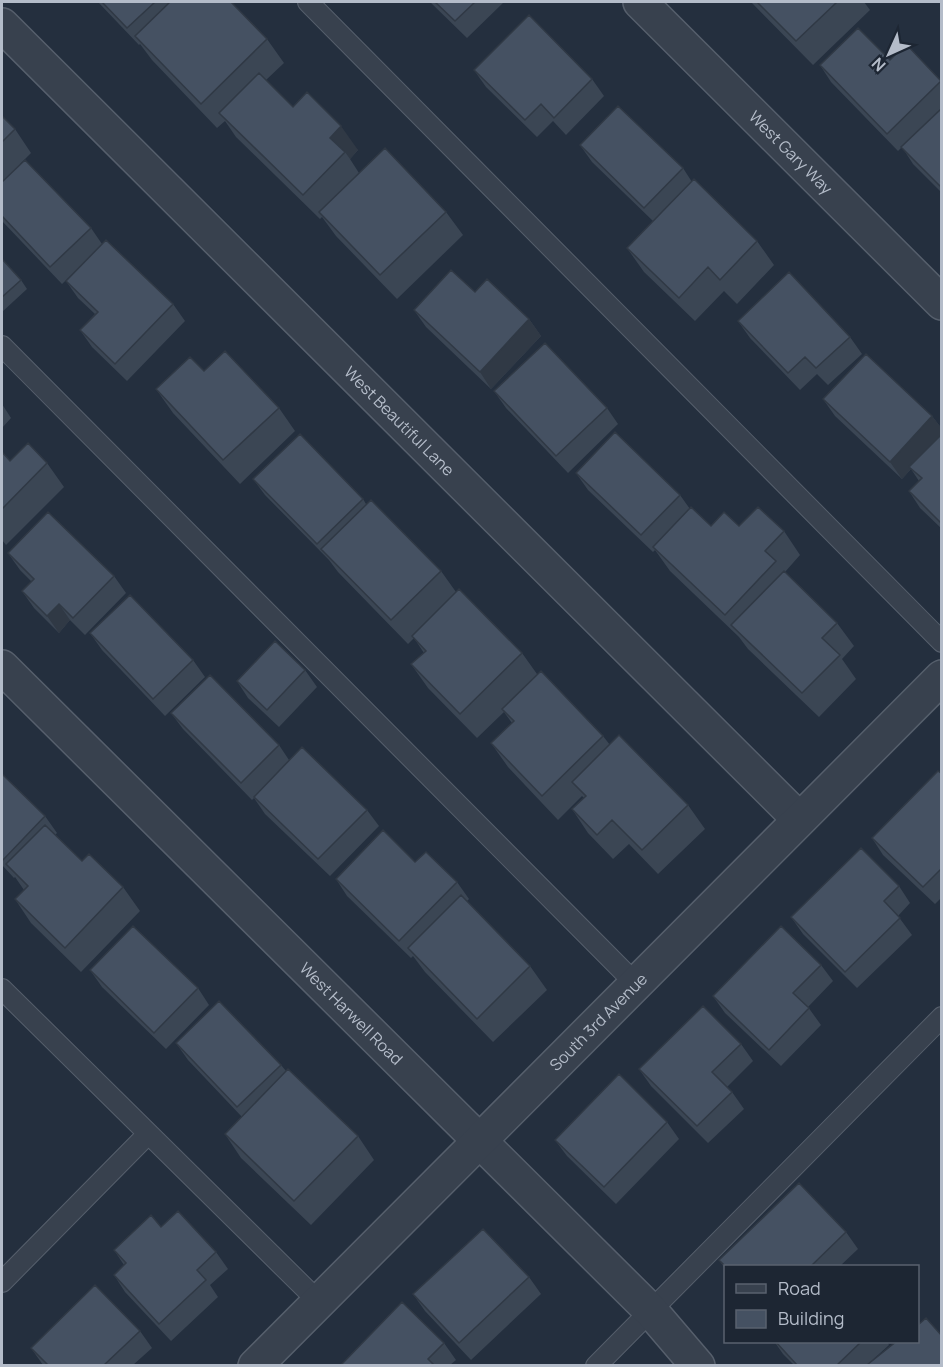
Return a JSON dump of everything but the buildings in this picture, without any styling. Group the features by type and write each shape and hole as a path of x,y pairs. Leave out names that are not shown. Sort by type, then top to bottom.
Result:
{"street":[{"name":"West Gary Way","path":"640,2 942,303"},
{"name":"West Beautiful Lane","path":"2,25 798,818"},
{"name":"West Harwell Road","path":"2,667 651,1311 698,1365"},
{"name":"South 3rd Avenue","path":"255,1365 798,818 942,677"}],"lane":[{"path":"308,2 942,642"},
{"path":"2,346 635,983"},
{"path":"2,989 147,1135 319,1302"},
{"path":"596,1365 942,1017"},
{"path":"2,1282 147,1135"}]}
